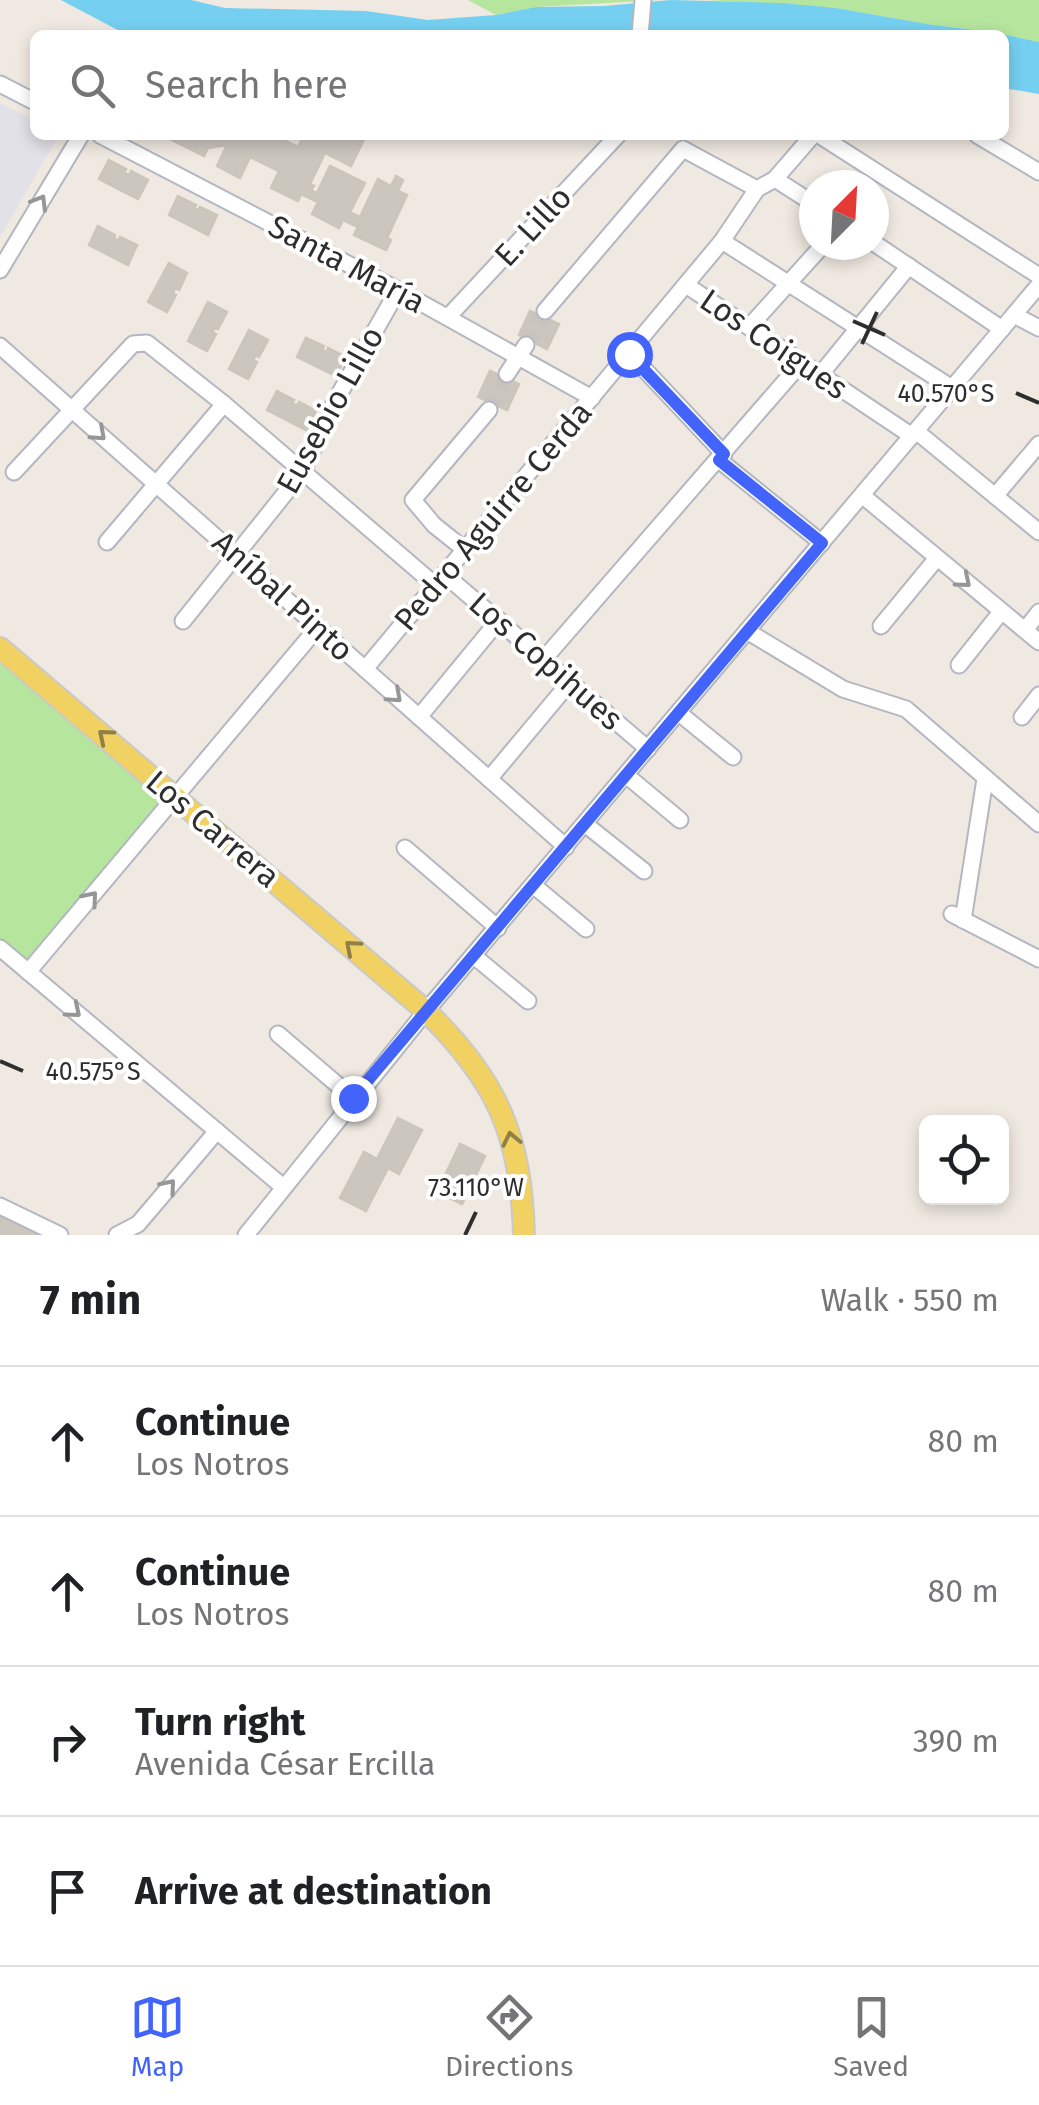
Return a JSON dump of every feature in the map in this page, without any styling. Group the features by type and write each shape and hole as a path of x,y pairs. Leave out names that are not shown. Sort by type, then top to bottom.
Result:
{"main road":[{"name":"Los Carrera","path":"0,648 426,1011 463,1048 504,1113 523,1204 524,1235"}],"street":[{"path":"640,30 643,0"},
{"path":"0,84 30,99"},
{"path":"0,270 78,140"},
{"name":"Santa María","path":"110,140 448,318 522,351 592,398"},
{"name":"E. Lillo","path":"448,318 613,140"},
{"name":"Pedro Aguirre Cerda","path":"365,669 722,241 757,189 775,179 811,140"},
{"path":"824,140 1039,276"},
{"path":"986,140 1039,172"},
{"path":"545,311 683,149 757,189"},
{"path":"775,179 799,194"},
{"path":"722,241 952,388"},
{"path":"889,253 1002,329"},
{"path":"749,327 809,260"},
{"path":"820,375 909,266"},
{"name":"Los Coigues","path":"686,285 914,434 1039,532"},
{"path":"244,1235 353,1098 1039,285"},
{"name":"Eusebio Lillo","path":"183,621 303,470 337,398 398,290"},
{"path":"1014,315 1039,328"},
{"name":"Los Copihues","path":"71,409 134,344 147,343 440,579 499,620 648,749"},
{"name":"Aníbal Pinto","path":"0,346 566,847"},
{"path":"508,374 522,351"},
{"path":"629,354 722,457 822,543"},
{"path":"543,660 801,363"},
{"path":"107,542 224,404"},
{"path":"14,472 71,409"},
{"path":"464,549 434,525 413,500 489,410"},
{"path":"995,496 1039,444"},
{"path":"862,496 1039,642"},
{"path":"881,626 937,558"},
{"path":"959,665 1002,612"},
{"path":"1025,630 1039,612"},
{"path":"420,718 499,620"},
{"path":"28,972 318,627"},
{"path":"748,631 843,689 906,709 1039,824"},
{"path":"489,779 570,682"},
{"path":"1022,716 1039,695"},
{"path":"678,713 733,757"},
{"path":"626,775 680,820"},
{"path":"985,778 958,917 1039,959"},
{"path":"585,824 644,871"},
{"path":"404,848 498,928"},
{"path":"533,886 586,928"},
{"path":"0,948 282,1186"},
{"path":"474,956 528,1001"},
{"path":"278,1034 353,1098"},
{"path":"117,1235 138,1224 216,1131"},
{"path":"0,1206 60,1235"}],"shaded area":[{"path":"0,103 30,118 30,140 56,140 0,237"}],"green space":[{"path":"468,0 659,0 536,7 496,15"},
{"path":"706,0 1039,0 1039,42 1009,35 1009,30 933,25 836,8"},
{"path":"0,661 165,800 24,965 0,944"}],"water":[{"path":"61,0 191,0 225,8 366,11 428,20 496,15 536,7 671,0 781,3 976,30 118,30"},
{"path":"1009,35 1039,42 1039,94 1009,89"}],"building":[{"path":"172,140 284,140 298,147 302,140 364,140 351,166 325,153 310,184 314,186 311,190 317,193 330,166 365,183 350,212 360,217 378,179 391,186 396,176 403,180 398,191 407,195 387,238 391,240 386,250 354,235 358,227 343,220 339,228 312,214 318,202 301,194 298,201 271,188 279,171 250,157 240,178 217,166 227,145 208,148 204,156"},
{"path":"109,160 126,169 124,173 129,175 131,171 148,180 138,199 99,179"},
{"path":"178,196 196,205 198,211 200,207 217,215 208,235 169,215"},
{"path":"98,226 118,241 120,237 137,245 128,265 89,245"},
{"path":"169,263 187,273 179,290 175,288 176,295 167,312 148,302"},
{"path":"208,302 227,312 212,332 216,334 207,351 188,341"},
{"path":"530,311 559,324 547,349 519,335"},
{"path":"249,330 268,340 253,360 257,362 248,379 229,369"},
{"path":"306,338 324,346 322,350 327,352 328,348 346,357 336,376 297,357"},
{"path":"490,371 519,384 507,410 478,397"},
{"path":"277,391 297,406 299,402 316,411 306,430 267,410"},
{"path":"398,1118 422,1130 399,1174 388,1168 366,1211 340,1198 364,1152 377,1159"},
{"path":"460,1144 485,1156 462,1204 437,1192"},
{"path":"0,1217 37,1235 0,1235"}],"tunnel":[{"path":"526,345 545,311"},
{"path":"489,410 507,374"}],"route":[{"path":"353,1098 822,543 719,460 724,454 629,354"}]}
